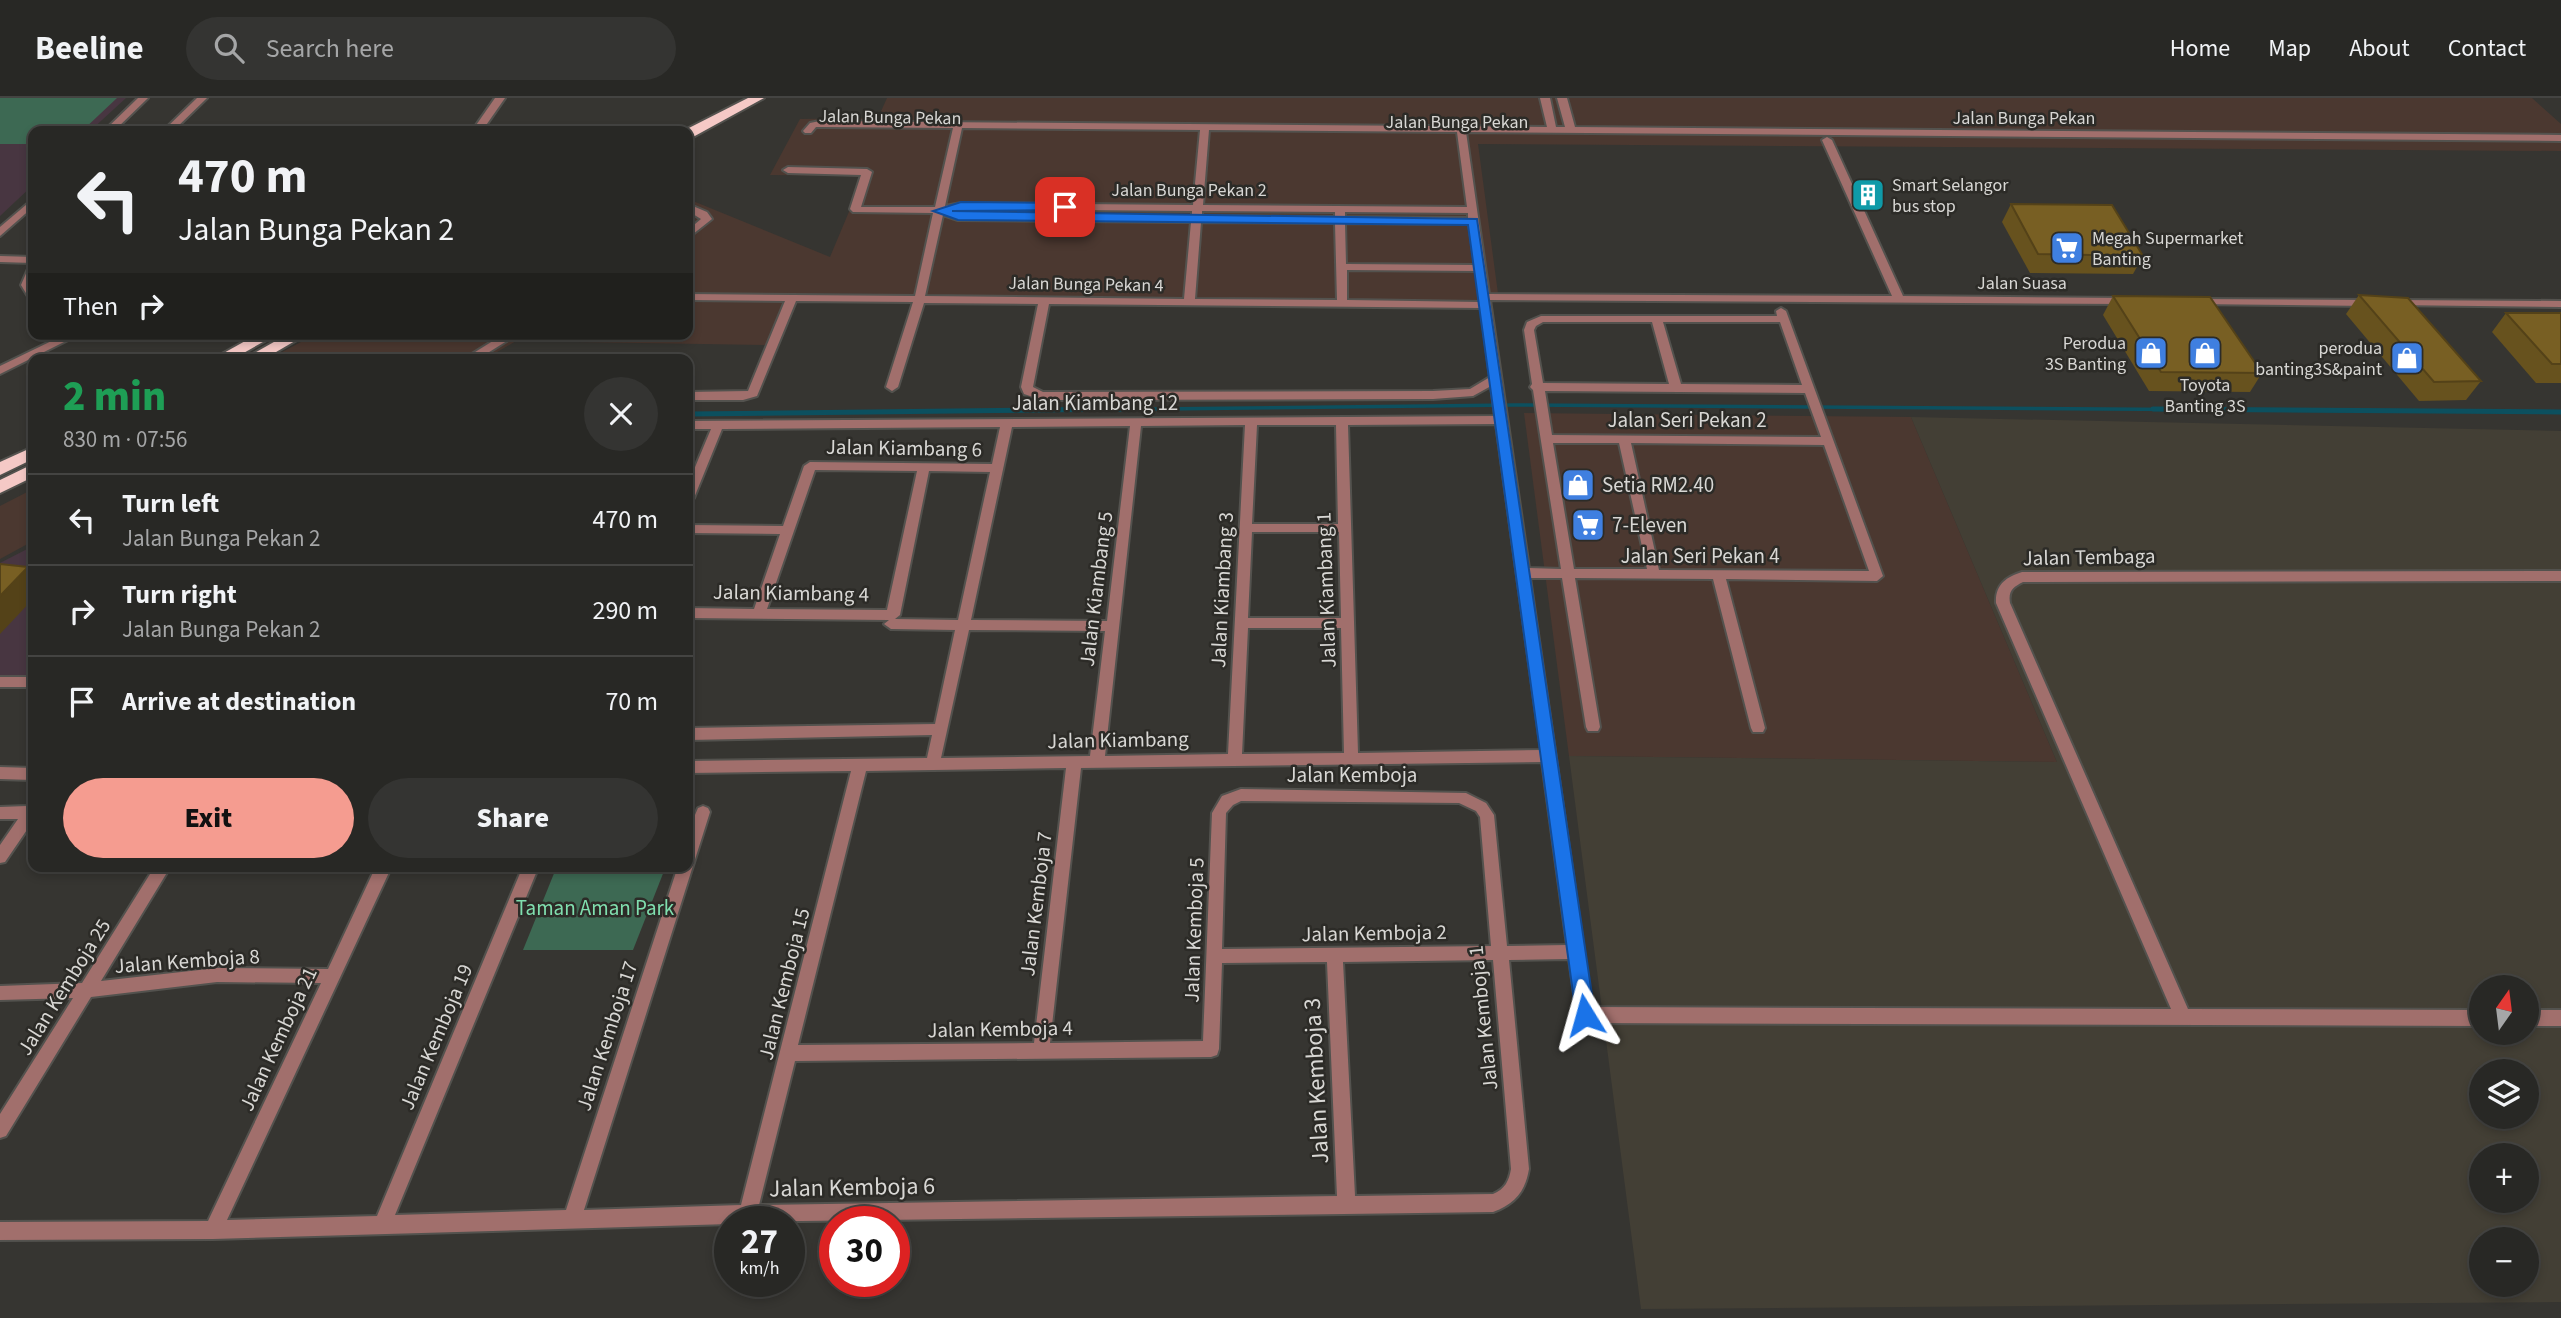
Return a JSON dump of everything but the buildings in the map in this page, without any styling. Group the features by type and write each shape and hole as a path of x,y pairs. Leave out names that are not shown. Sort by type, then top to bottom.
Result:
{"highway":[{"path":"686,126 741,98"},
{"path":"693,131 758,98"},
{"path":"231,354 258,340"},
{"path":"262,354 288,340"},
{"path":"0,469 28,455"},
{"path":"0,487 28,473"}],"street":[{"path":"114,126 143,98"},
{"path":"174,126 202,98"},
{"path":"480,126 500,98"},
{"path":"1545,98 1552,130"},
{"path":"1562,98 1571,131"},
{"name":"Jalan Bunga Pekan","path":"957,130 820,124 813,125 808,131 1461,134 1827,141 1945,137 2561,138"},
{"path":"892,387 919,300 957,130"},
{"name":"Jalan Bunga Pekan","path":"1461,134 1552,130 2561,147"},
{"path":"1189,302 1205,132"},
{"path":"1461,134 1585,1015 2469,1018"},
{"path":"1827,141 1899,300"},
{"name":"Jalan Bunga Pekan 2","path":"788,170 867,172 855,209 858,210 939,211 958,217 1197,213 1472,216"},
{"path":"0,233 28,207"},
{"path":"693,209 707,219 693,231"},
{"path":"1340,215 1342,304"},
{"path":"0,259 28,260"},
{"path":"1341,267 1479,268"},
{"name":"Jalan Bunga Pekan 4","path":"693,297 1342,304 1484,301"},
{"path":"693,396 743,396 753,393 792,298"},
{"path":"1777,299 1828,441"},
{"path":"1044,301 1027,387 1028,391 1042,396 1433,395 1473,392 1496,386"},
{"name":"Jalan Suasa","path":"1484,301 2141,301"},
{"path":"2180,302 2561,304"},
{"path":"1593,727 1540,413 1529,330 1531,324 1541,319 1784,319"},
{"path":"1657,319 1676,388"},
{"path":"33,354 62,340"},
{"path":"479,354 503,340"},
{"path":"0,370 28,357"},
{"path":"1537,391 1676,388 1811,394"},
{"name":"Jalan Kiambang 12","path":"693,425 1342,421 1501,414"},
{"name":"Jalan Kiambang 1","path":"1342,421 1351,759"},
{"name":"Jalan Kiambang 5","path":"1097,762 1136,422"},
{"name":"Jalan Kiambang 3","path":"1235,760 1251,422"},
{"path":"933,764 1007,423"},
{"path":"693,486 718,425"},
{"name":"Jalan Seri Pekan 2","path":"1545,439 1828,441"},
{"path":"1624,439 1654,575"},
{"name":"Jalan Seri Pekan 4","path":"1523,573 1877,576 1828,441"},
{"name":"Jalan Kiambang 6","path":"788,530 810,466 998,468"},
{"path":"892,619 924,467"},
{"path":"1246,528 1345,528"},
{"path":"693,529 788,530 759,613"},
{"path":"1718,575 1758,728"},
{"name":"Jalan Tembaga","path":"2183,1017 2003,603 2001,594 2005,587 2022,577 2561,576"},
{"name":"Jalan Kiambang 4","path":"693,613 892,619 963,626 1113,626"},
{"path":"1242,623 1348,623"},
{"path":"0,682 28,682"},
{"path":"693,734 941,729"},
{"name":"Jalan Kiambang","path":"693,766 1549,756"},
{"name":"Jalan Kemboja 7","path":"1041,1051 1074,762"},
{"name":"Jalan Kemboja 15","path":"750,1206 860,764"},
{"path":"0,773 28,774"},
{"name":"Jalan Kemboja","path":"1219,813 1227,800 1241,795 1461,797 1481,807 1487,815"},
{"path":"0,813 28,811"},
{"path":"693,845 704,812"},
{"name":"Jalan Kemboja 5","path":"1211,1049 1219,813"},
{"name":"Jalan Kemboja 1","path":"1487,815 1520,1169 1515,1189 1502,1200 1493,1203"},
{"path":"0,857 28,817"},
{"name":"Jalan Kemboja 25","path":"0,1130 159,872"},
{"name":"Jalan Kemboja 21","path":"213,1230 381,872"},
{"name":"Jalan Kemboja 19","path":"382,1225 529,872"},
{"name":"Jalan Kemboja 17","path":"572,1219 684,872"},
{"name":"Jalan Kemboja 2","path":"1214,956 1576,952"},
{"name":"Jalan Kemboja 3","path":"1335,955 1346,1205"},
{"name":"Jalan Kemboja 8","path":"0,993 86,990 217,975 333,976"},
{"path":"2539,1018 2561,1018"},
{"name":"Jalan Kemboja 4","path":"789,1053 1211,1049"},
{"name":"Jalan Kemboja 6","path":"805,1213 1493,1203"},
{"name":"Jalan Kemboja 6","path":"0,1231 213,1230 714,1215"}],"shaded area":[{"path":"0,98 126,98 95,126 28,126 28,190 0,216"},
{"path":"887,98 2532,98 2561,124 2561,151 1478,144 1499,301 791,293 768,345 516,341 494,354 278,354 305,340 693,340 693,201 830,257 864,176 770,175 800,119 878,118"},
{"path":"1524,413 1911,417 2057,762 1569,756"},
{"path":"1911,417 2561,431 2561,1302 1641,1309 1569,756 2057,762"},
{"path":"28,492 28,544 0,559 0,506"},
{"path":"28,549 28,678 0,678 0,563"}],"green space":[{"path":"0,98 117,98 87,126 28,126 28,144 0,144"},
{"name":"Taman Aman Park","path":"555,872 664,872 633,950 523,950"}],"waterway":[{"path":"962,411 1515,405 2415,411"},
{"path":"693,414 1123,409"},
{"path":"2153,409 2561,412"}],"place":[{"name":"Smart Selangor bus stop","path":"1868,195"},
{"name":"Megah Supermarket Banting","path":"2067,248"},
{"name":"Perodua 3S Banting","path":"2151,353"},
{"name":"Toyota Banting 3S","path":"2205,353"},
{"name":"perodua banting3S&paint","path":"2407,358"},
{"name":"Setia RM2.40","path":"1578,485"},
{"name":"7-Eleven","path":"1588,525"}],"route":[{"path":"1065,207 961,206 939,211 958,217 1473,221 1585,1015"}]}
